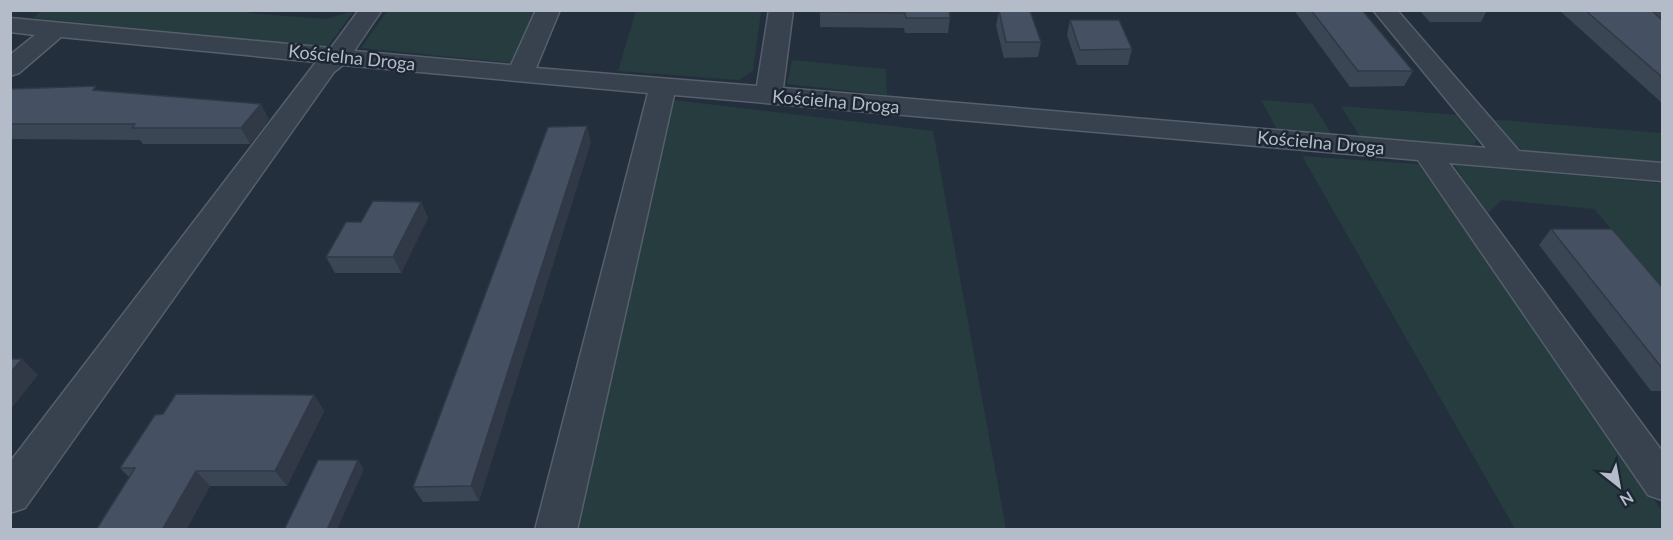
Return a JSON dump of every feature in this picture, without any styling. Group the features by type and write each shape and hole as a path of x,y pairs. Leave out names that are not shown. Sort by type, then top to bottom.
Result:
{"street":[{"path":"10,24 26,10"},
{"path":"10,495 318,76 338,56 371,10"},
{"path":"519,74 548,10"},
{"path":"769,95 781,10"},
{"path":"1384,10 1510,158"},
{"path":"1659,10 1662,13"},
{"name":"Kościelna Droga","path":"10,24 519,74 1662,172"},
{"path":"10,68 56,29"},
{"path":"556,530 663,85"},
{"path":"1426,151 1662,482"}],"green space":[{"path":"42,10 250,10 249,13 326,19 354,11 327,47 33,18"},
{"path":"387,11 537,11 513,63 361,48"},
{"path":"636,11 761,11 753,71 739,80 618,71"},
{"path":"792,60 886,69 887,95 787,84"},
{"path":"665,99 933,131 1006,529 574,530"},
{"path":"1261,100 1313,104 1332,135 1278,131"},
{"path":"1341,106 1457,115 1476,140 1473,147 1361,138"},
{"path":"1487,119 1662,133 1662,163 1525,151 1506,140"},
{"path":"1302,156 1419,164 1662,511 1662,529 1515,529"},
{"path":"1454,165 1662,183 1662,288 1594,209 1502,200 1487,214"}],"building":[{"path":"820,10 949,10 950,18 906,18 905,13 820,12"},
{"path":"1311,10 1362,10 1413,71 1358,71"},
{"path":"1585,10 1651,10 1662,20 1662,77"},
{"path":"999,11 1030,11 1041,42 1006,42"},
{"path":"1070,20 1119,20 1132,49 1080,50"},
{"path":"96,86 93,90 261,104 241,128 132,128 135,124 10,124 10,89"},
{"path":"587,126 471,486 413,487 548,127"},
{"path":"373,201 421,202 393,257 326,257 346,222 361,222"},
{"path":"1551,229 1612,229 1662,287 1662,368"},
{"path":"10,359 22,359 10,373"},
{"path":"176,394 314,395 275,471 196,471 162,530 96,530 135,468 120,468 155,415 163,414"},
{"path":"318,460 358,460 327,530 284,530"}]}
